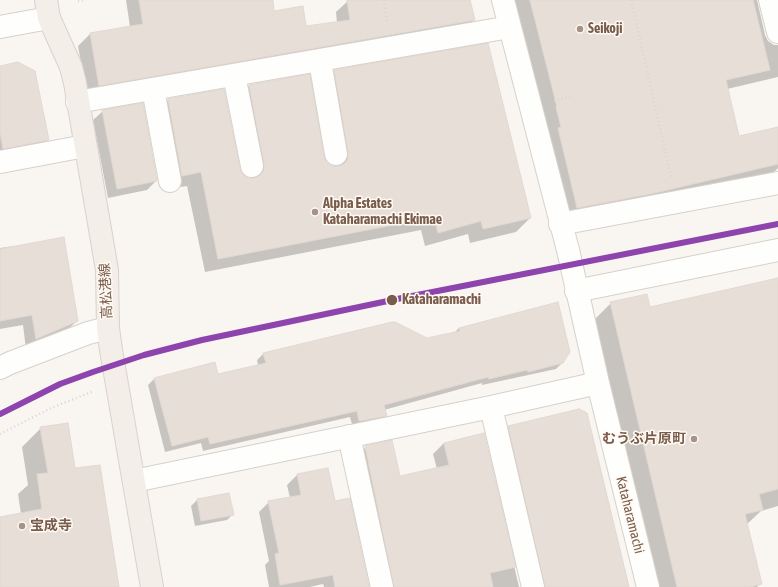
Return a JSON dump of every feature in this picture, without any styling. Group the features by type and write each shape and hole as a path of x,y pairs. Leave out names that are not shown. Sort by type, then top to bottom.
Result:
{"main road":[{"name":"高松港線","path":"48,9 71,67 106,270 108,328 111,350 152,587"}],"street":[{"name":"Kataharamachi","path":"503,0 560,224 568,250 576,291 648,587"},
{"path":"770,0 778,32"},
{"path":"0,27 48,9"},
{"path":"77,102 510,28"},
{"path":"320,61 336,154"},
{"path":"234,75 252,166"},
{"path":"153,89 170,181"},
{"path":"0,162 85,146"},
{"path":"560,224 778,183"},
{"path":"576,291 778,250"},
{"path":"0,368 88,333 108,328"},
{"path":"134,481 491,407 598,383"},
{"path":"491,407 533,587"},
{"path":"349,436 382,587"}],"path":[{"path":"78,1 85,0"},
{"path":"631,0 677,202"},
{"path":"552,101 571,96"},
{"path":"0,434 51,408 96,390"}],"building":[{"path":"139,0 273,0 274,11 303,6 306,26 350,20 347,0 470,0 475,20 99,86 90,33 143,24"},
{"path":"530,0 753,0 770,70 726,80 739,136 778,127 778,164 655,193 577,208 558,128 561,127 557,107"},
{"path":"488,43 531,218 483,229 481,221 438,233 434,217 218,259 201,172 182,176 168,99 224,89 240,169 242,174 248,178 254,178 260,175 264,170 264,164 249,85 310,74 324,156 326,162 331,166 338,166 344,164 348,159 348,152 334,70"},
{"path":"18,62 35,71 49,140 3,149 0,132 0,66"},
{"path":"143,103 157,181 117,189 102,110"},
{"path":"64,237 78,321 36,339 32,315 0,321 0,249"},
{"name":"むうぶ片原町","path":"778,278 778,489 759,494 763,510 745,514 762,584 750,587 677,587 610,302 647,294 650,307"},
{"path":"558,302 570,352 563,363 528,372 527,370 489,379 488,377 384,405 387,416 359,421 357,411 210,444 208,437 172,446 154,378 215,362 218,374 266,363 263,353 392,322 395,322 427,338 460,331 459,328"},
{"path":"579,409 587,413 629,587 545,587 508,426"},
{"path":"68,423 75,468 100,465 119,587 0,587 0,517 42,509 37,474 48,473 40,427"},
{"path":"484,433 516,567 490,573 493,587 394,587 365,446 392,440 400,476 449,465 444,443"},
{"path":"328,468 335,501 350,498 369,587 335,587 333,575 280,585 275,554 279,553 268,501 301,495 297,474"},
{"path":"229,493 234,515 201,521 197,499"}],"transit line":[{"path":"0,414 60,384 144,355 202,340 402,298 778,224"}],"place":[{"name":"Seikoji","path":"580,29"},
{"name":"Alpha Estates Kataharamachi Ekimae","path":"315,212"},
{"name":"Kataharamachi","path":"392,300"},
{"name":"むうぶ片原町","path":"694,439"},
{"name":"宝成寺","path":"22,526"}]}
